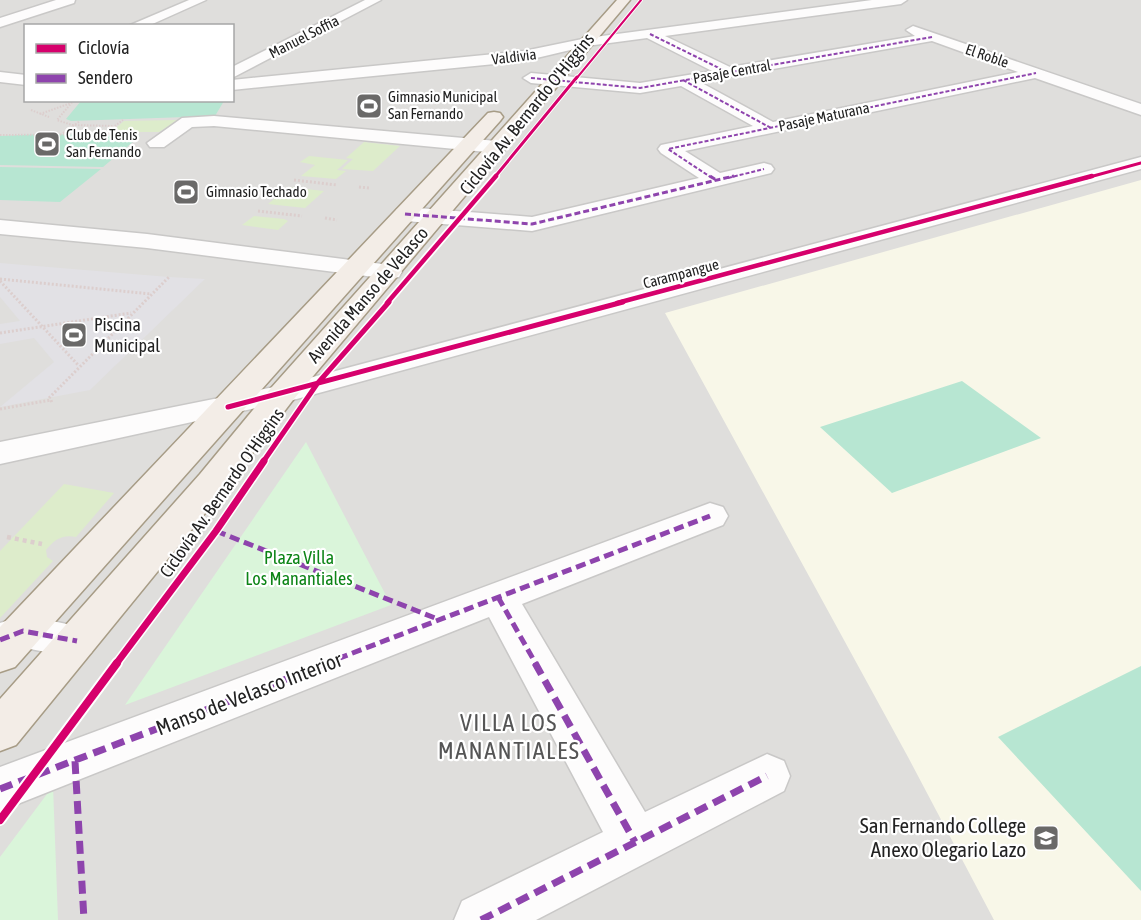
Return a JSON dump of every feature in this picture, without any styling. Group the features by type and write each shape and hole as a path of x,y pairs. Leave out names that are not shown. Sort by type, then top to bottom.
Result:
{"main road":[{"name":"Avenida Manso de Velasco","path":"8,642 405,214 483,146 543,79 573,41 624,0"},
{"name":"Avenida Manso de Velasco","path":"0,731 205,491 282,393 438,216 483,146"}],"street":[{"path":"0,23 69,0"},
{"path":"140,24 200,0"},
{"name":"Manuel Soffia","path":"234,72 375,0"},
{"path":"832,0 879,18"},
{"name":"Valdivia","path":"234,85 524,56 573,41 650,34 901,0"},
{"name":"El Roble","path":"901,26 1141,110"},
{"path":"650,34 729,73"},
{"name":"Pasaje Central","path":"543,79 640,88 932,37"},
{"path":"1,83 24,70"},
{"name":"Pasaje Maturana","path":"716,180 668,149 1036,73"},
{"path":"1,83 24,80"},
{"path":"683,80 771,129"},
{"path":"1,83 24,93"},
{"path":"157,143 188,122 214,121 483,146"},
{"name":"Carampangue","path":"0,453 228,407 1141,163"},
{"path":"405,214 532,224 764,169"},
{"path":"0,227 55,230 390,272"},
{"name":"Manso de Velasco Interior","path":"0,789 710,516"},
{"path":"498,597 635,842"},
{"path":"8,642 77,641"},
{"path":"482,920 767,776"}],"path":[{"path":"40,114 70,102"},
{"path":"72,102 57,120 72,125 114,126"},
{"path":"31,110 49,117"},
{"path":"104,134 123,120"},
{"path":"62,133 80,121"},
{"path":"0,135 136,134"},
{"path":"294,180 337,185"},
{"path":"359,187 369,188"},
{"path":"258,211 303,216"},
{"path":"325,218 337,220"},
{"path":"49,398 169,277"},
{"path":"0,280 151,294"},
{"path":"0,280 79,366"},
{"path":"0,333 132,313"},
{"path":"7,537 50,545"}],"shaded area":[{"path":"0,0 1141,0 1141,920 0,920"},
{"path":"1141,180 1141,920 994,920 908,757 665,313"},
{"name":"Piscina Municipal","path":"0,263 205,279 90,390 0,407 54,362 34,338 0,344 0,324 20,321 0,297"}],"green space":[{"path":"80,102 223,102 215,116 71,121 66,119"},
{"path":"178,120 159,132 111,132 124,121"},
{"path":"42,134 140,136 103,167 0,165 0,136"},
{"path":"364,142 400,146 373,171 342,169 353,159 346,158"},
{"path":"309,156 348,160 337,170 346,171 336,179 301,176 315,165 300,162"},
{"path":"0,167 101,169 60,202 0,200"},
{"path":"289,187 324,191 305,208 268,204"},
{"path":"254,216 288,221 278,230 242,225"},
{"path":"962,381 1041,438 892,493 820,427"},
{"name":"Plaza Villa Los Manantiales","path":"306,442 391,605 125,705"},
{"path":"64,484 114,493 76,537 62,537 49,546 46,550 47,557 53,561 0,618 0,551"},
{"path":"1141,666 1141,891 998,737"},
{"path":"53,786 58,920 0,920 0,857"}],"marked path":[{"path":"650,34 729,73"},
{"path":"531,78 640,88 932,37"},
{"path":"716,180 668,149 1036,73"},
{"path":"683,80 771,128"},
{"path":"405,214 532,224 764,169"},
{"path":"0,789 710,516"},
{"path":"216,531 440,620"},
{"path":"498,597 635,842"},
{"path":"0,640 23,631 77,641"},
{"path":"75,761 84,920"},
{"path":"481,920 767,776"}],"cycle path":[{"name":"Ciclovía Av. Bernardo O'Higgins","path":"0,820 216,531 317,384 461,218 641,0"},
{"name":"Ciclovía Av. Bernardo O'Higgins","path":"228,407 1141,163"}],"place":[{"name":"Gimnasio Municipal San Fernando","path":"369,106"},
{"name":"Club de Tenis San Fernando","path":"47,144"},
{"name":"Gimnasio Techado","path":"186,192"},
{"name":"Piscina Municipal","path":"74,335"},
{"name":"San Fernando College Anexo Olegario Lazo","path":"1046,838"}],"district":[{"name":"VILLA LOS MANANTIALES","path":"509,737"}]}
